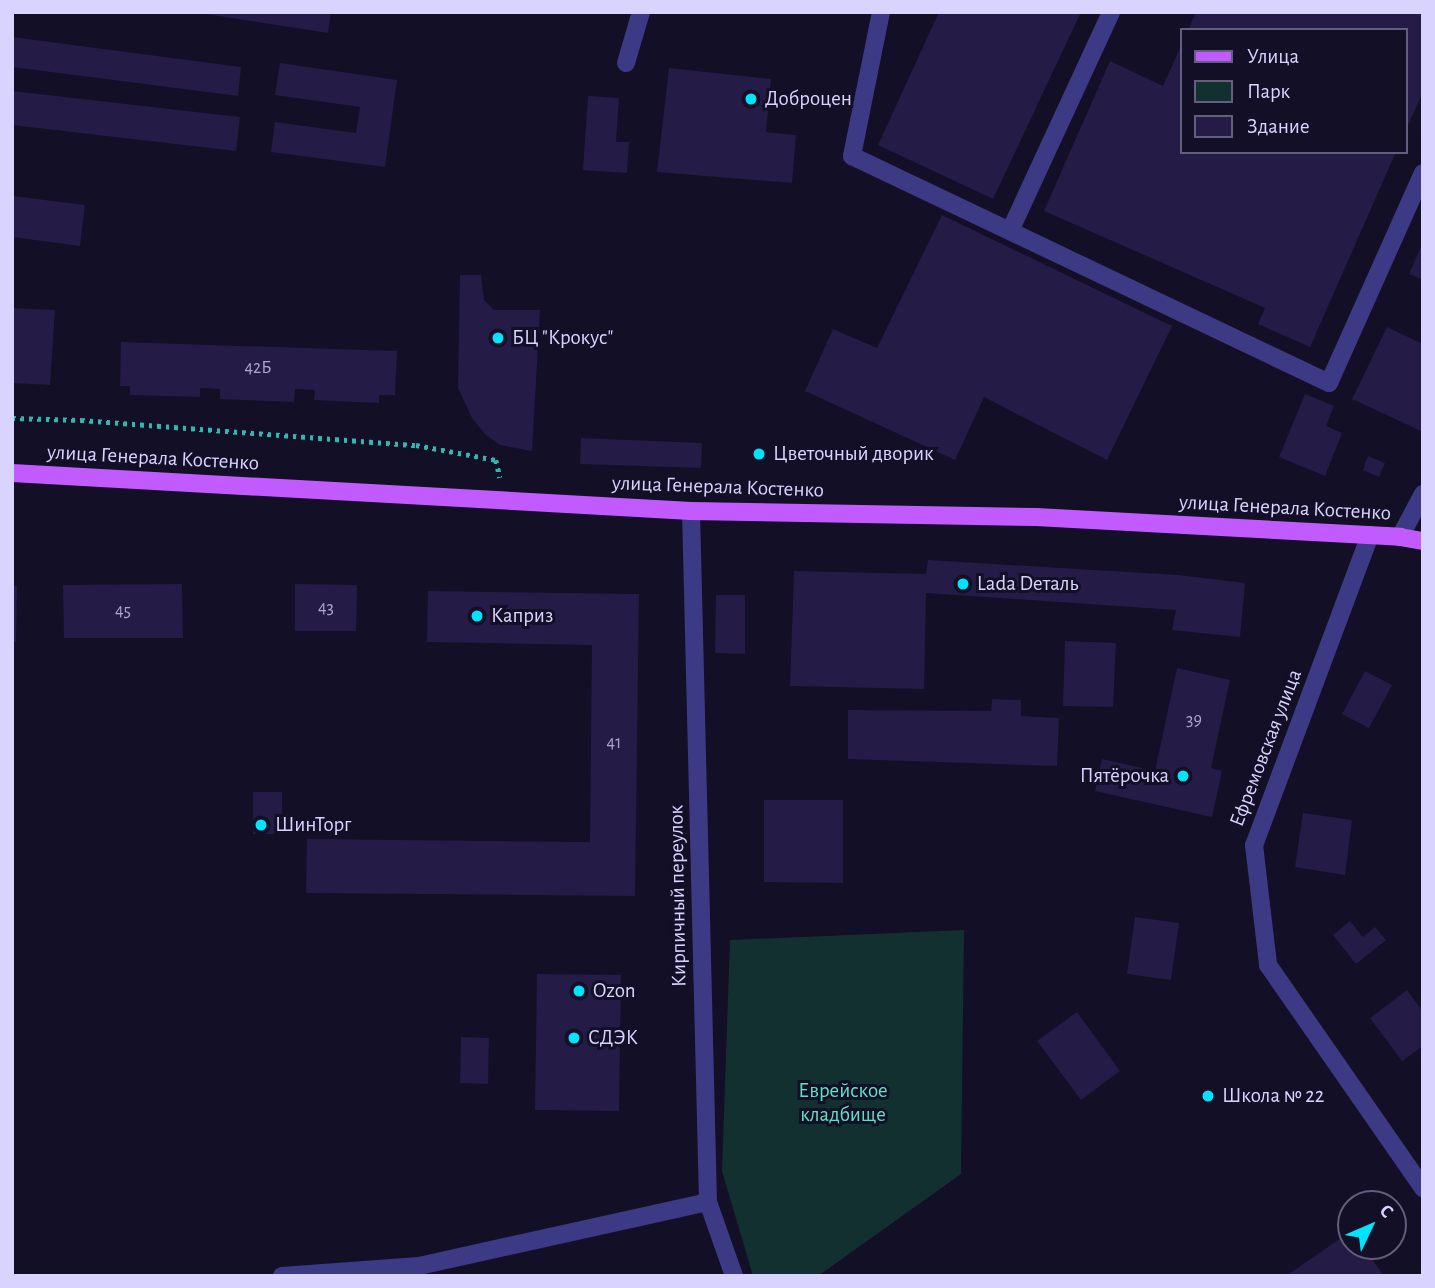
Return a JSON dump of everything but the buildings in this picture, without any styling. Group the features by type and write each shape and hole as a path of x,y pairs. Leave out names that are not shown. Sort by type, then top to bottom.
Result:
{"main road":[{"name":"улица Генерала Костенко","path":"12,473 691,511 1036,517 1370,535 1423,541"}],"street":[{"path":"626,63 641,12"},
{"path":"881,12 852,156 1329,383 1423,173"},
{"path":"1010,231 1111,12"},
{"path":"1400,537 1423,494"},
{"name":"Кирпичный переулок","path":"691,511 708,1202 734,1276"},
{"name":"Ефремовская улица","path":"1370,535 1254,845 1268,965 1423,1188"},
{"path":"282,1276 419,1266 708,1202"}],"path":[{"path":"12,418 81,420 416,444 496,460"}],"green space":[{"name":"Еврейское кладбище","path":"964,930 961,1174 818,1276 753,1276 722,1171 730,940"}],"place":[{"name":"Доброцен","path":"751,99"},
{"name":"БЦ \"Крокус\"","path":"498,338"},
{"name":"Цветочный дворик","path":"759,454"},
{"name":"Lada Dеталь","path":"963,584"},
{"name":"Каприз","path":"477,616"},
{"name":"Пятёрочка","path":"1183,776"},
{"name":"ШинТорг","path":"261,825"},
{"name":"Ozon","path":"579,991"},
{"name":"СДЭК","path":"574,1038"},
{"name":"Школа № 22","path":"1208,1096"}]}
